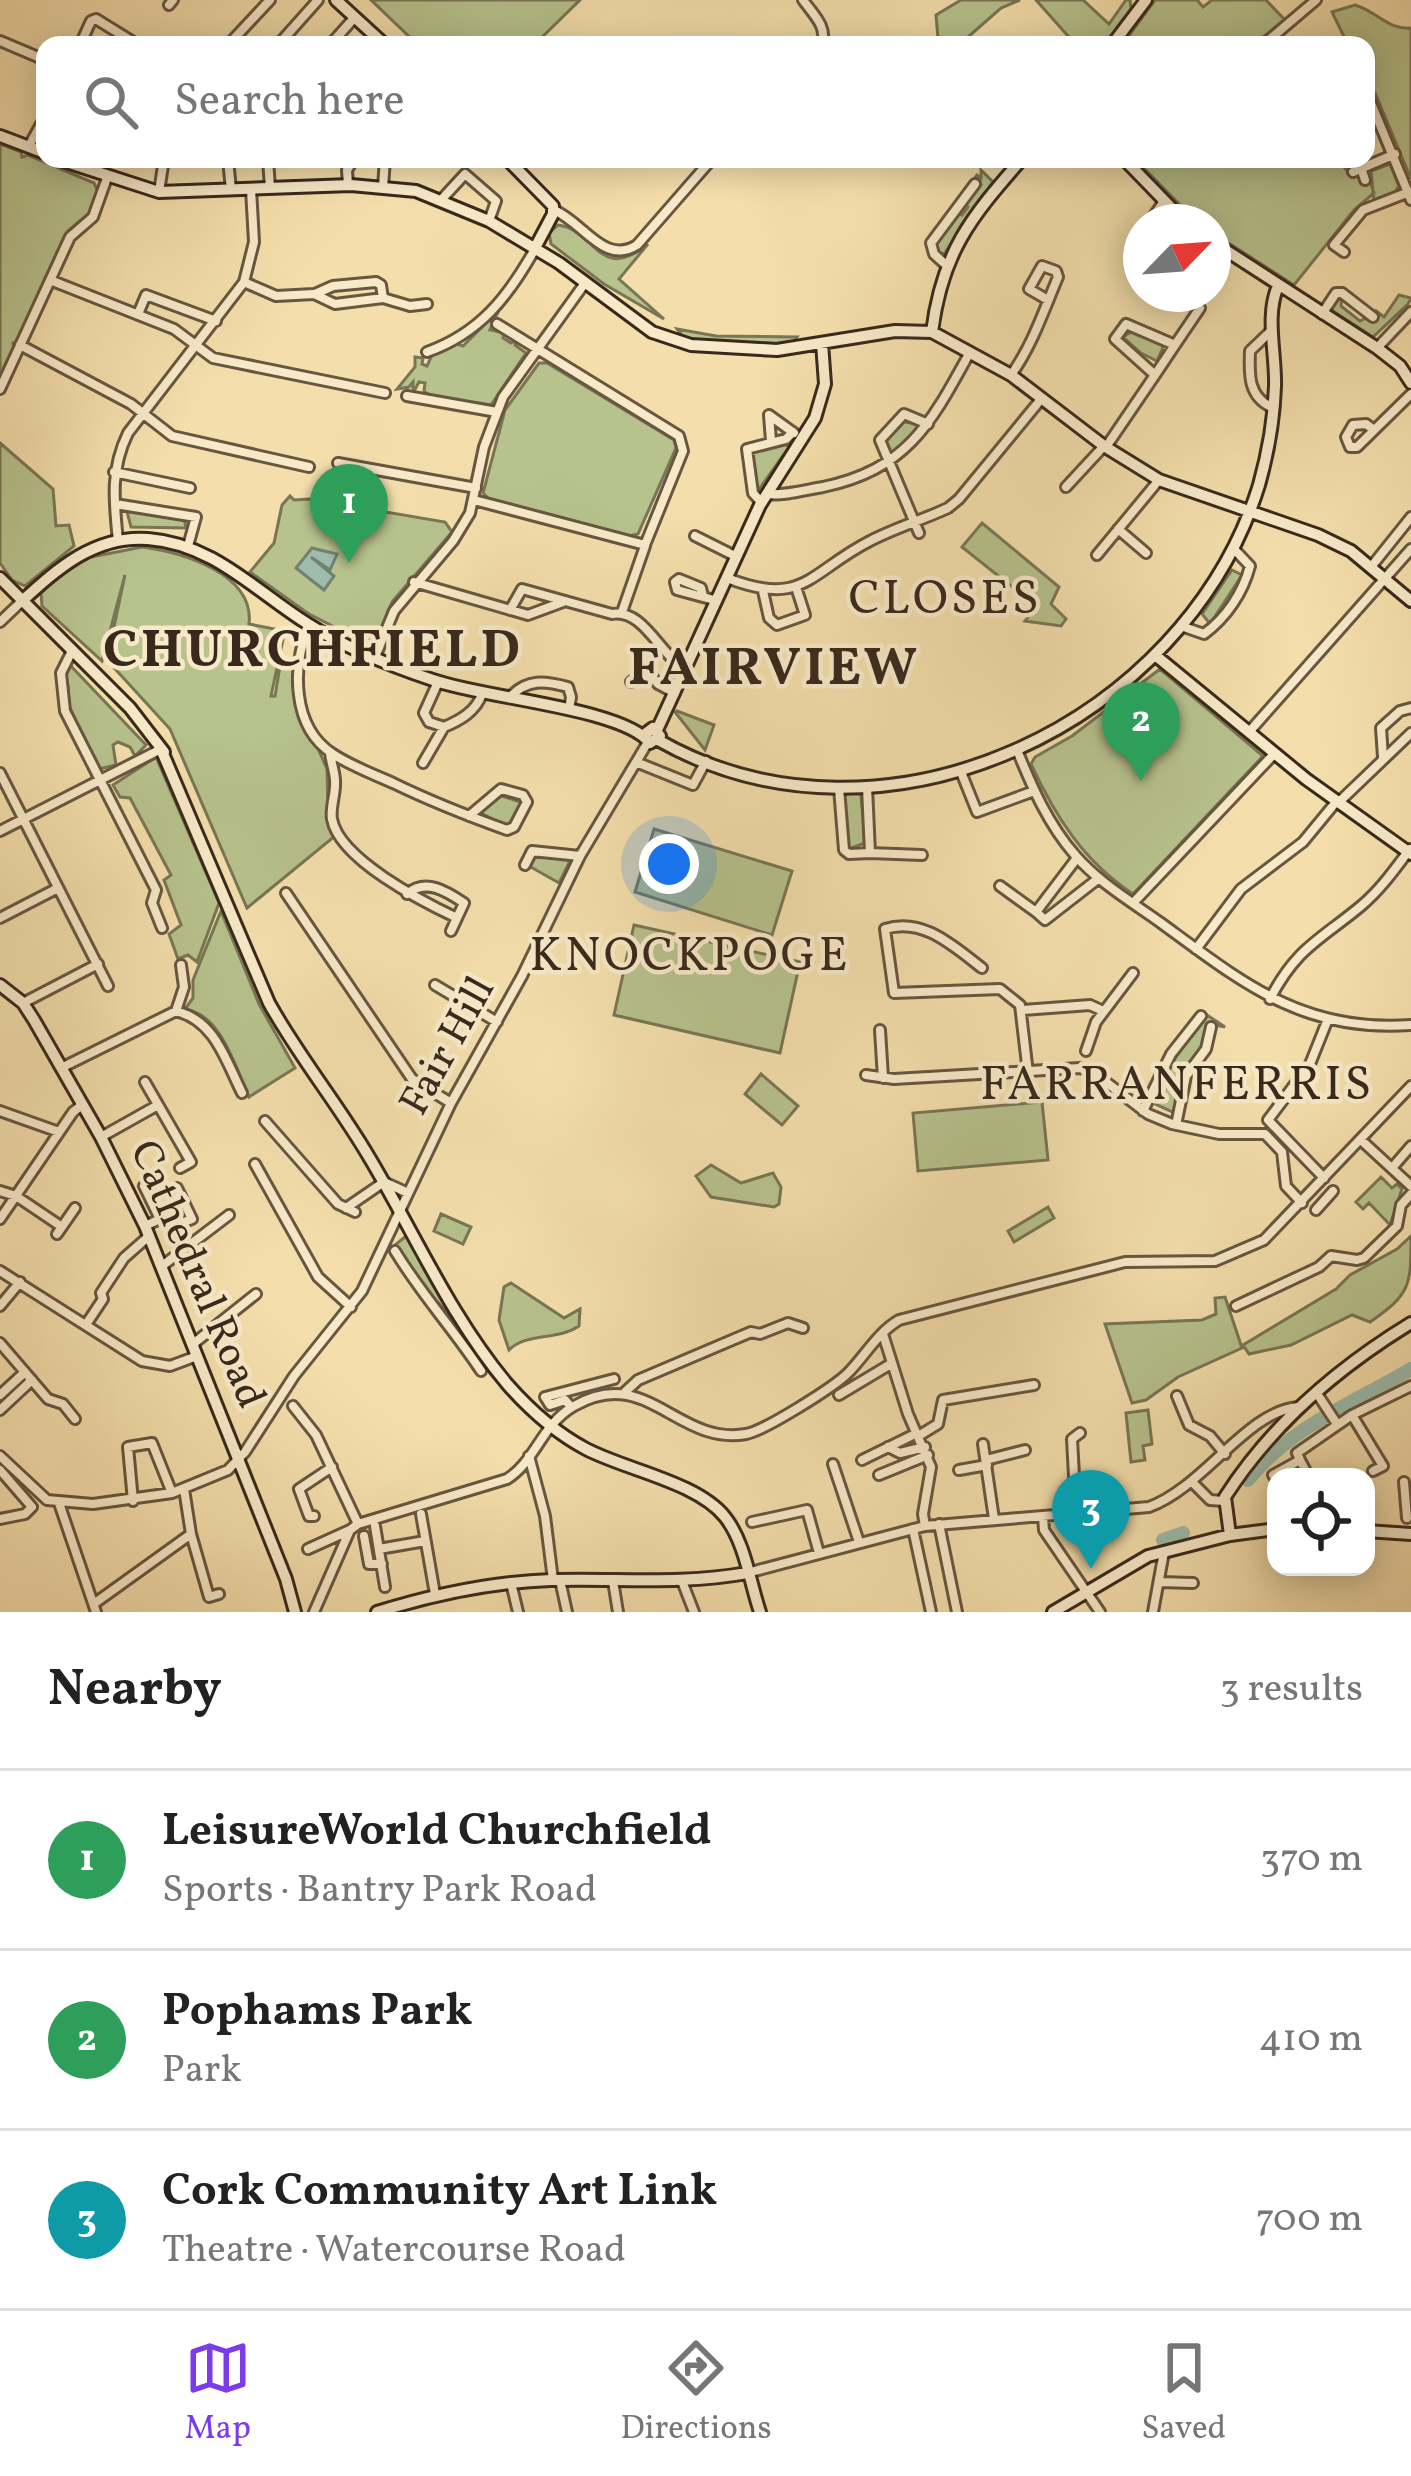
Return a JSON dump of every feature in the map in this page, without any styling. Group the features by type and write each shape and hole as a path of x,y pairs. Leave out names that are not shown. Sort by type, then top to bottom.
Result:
{"street":[{"path":"237,36 269,0"},
{"path":"286,36 319,0"},
{"path":"336,0 375,36"},
{"path":"803,0 822,27 822,36"},
{"path":"1119,36 1146,0"},
{"path":"1273,36 1316,0"},
{"path":"338,36 355,17"},
{"path":"84,36 96,19 123,36"},
{"path":"0,41 36,56"},
{"path":"1344,252 1334,245 1363,210 1410,196 1375,111"},
{"path":"28,146 36,133"},
{"path":"0,136 36,150"},
{"path":"1375,162 1395,154"},
{"path":"81,168 159,191 348,185 416,191 489,220 638,323 677,342 753,350 895,331 932,332 1011,375 1159,480 1318,535 1371,567 1411,601"},
{"path":"91,172 93,168"},
{"path":"159,191 163,168"},
{"path":"229,168 231,190"},
{"path":"269,168 270,188"},
{"path":"348,168 348,185"},
{"path":"382,189 384,168"},
{"path":"516,168 554,210 604,248 626,252 704,168"},
{"path":"932,332 945,264 971,222 1015,168"},
{"path":"1132,168 1164,202"},
{"path":"1362,168 1357,170 1365,179"},
{"path":"442,199 465,174 496,201 489,220"},
{"path":"0,388 70,236 93,217 107,178"},
{"path":"945,264 934,254 931,243 976,184"},
{"path":"118,541 114,472 128,433 244,282 254,242 251,189"},
{"path":"427,352 454,342 487,317 516,285 554,210"},
{"path":"1231,254 1377,348 1400,366 1411,383"},
{"path":"1011,375 1027,349 1048,300 1058,273 1039,267 1030,290 1048,300"},
{"path":"50,280 174,329 227,362 385,394"},
{"path":"244,282 279,296 376,282 383,298"},
{"path":"375,657 394,610 453,541 474,500 503,397 585,282"},
{"path":"0,622 66,561 118,541 146,539 188,546 226,566 308,625 438,682 568,710 765,779 839,788 962,772 1051,735 1091,709 1155,655 1181,626 1233,548 1258,486 1274,408 1272,307 1278,286"},
{"path":"1322,315 1336,293 1342,293 1372,317"},
{"path":"314,294 335,304 383,298 410,306 427,304"},
{"path":"138,314 146,295 216,321"},
{"path":"1066,487 1105,446 1197,312"},
{"path":"1377,348 1411,312"},
{"path":"497,324 681,439 682,455 622,612"},
{"path":"1155,375 1115,339 1126,324 1175,345"},
{"path":"1273,329 1250,351 1249,381 1263,403 1274,408"},
{"path":"652,736 685,669 708,598 725,577 797,436 815,418 824,392 822,344"},
{"path":"20,345 144,413 172,436 309,467"},
{"path":"797,436 746,451 753,493 764,498 830,485 888,465 928,424 970,350"},
{"path":"420,399 422,384"},
{"path":"1374,430 1411,394"},
{"path":"406,396 496,412"},
{"path":"725,577 763,591 796,586 868,542 917,528 959,500 1042,398"},
{"path":"917,528 880,436 904,414 928,424"},
{"path":"771,441 769,415 797,436"},
{"path":"338,463 476,488"},
{"path":"114,472 190,488"},
{"path":"1097,555 1159,480"},
{"path":"474,500 645,545"},
{"path":"116,505 196,517 188,546"},
{"path":"1371,567 1411,518"},
{"path":"1118,530 1146,554"},
{"path":"695,536 735,556"},
{"path":"1181,626 1204,634 1234,601 1250,566 1233,548"},
{"path":"1249,732 1411,550"},
{"path":"0,578 130,708 161,748 290,1042 400,1211 481,1371"},
{"path":"414,582 528,614 564,602"},
{"path":"763,591 769,618 776,625 805,615 796,586"},
{"path":"510,610 522,589 612,614 622,612 634,618 685,669"},
{"path":"308,625 297,687 308,724 330,753 335,783 332,814 339,836 407,894 457,918"},
{"path":"72,651 61,673 61,695 156,890 152,903 162,928"},
{"path":"1155,655 1337,803 1410,851 1364,903 1300,951 1270,1000"},
{"path":"631,682 646,670 658,685 675,693"},
{"path":"509,698 542,680 568,687 572,697 568,710"},
{"path":"438,682 424,713 429,722 444,727"},
{"path":"423,763 444,727 468,714 482,694"},
{"path":"1383,758 1381,728 1400,711 1411,708"},
{"path":"1196,949 1241,889 1303,842 1411,733"},
{"name":"Fair Hill","path":"239,1459 256,1440 294,1376 352,1307 451,1103 580,856 652,736"},
{"path":"0,832 161,748"},
{"path":"1017,750 1034,791 1076,857 1196,949 1270,1000 1328,1019 1411,1025"},
{"path":"330,753 469,816 510,830 526,802 523,795 502,790 469,816"},
{"path":"1132,904 1274,754"},
{"path":"636,762 693,785 706,761"},
{"path":"962,772 977,812 1034,791"},
{"path":"0,773 108,986"},
{"path":"867,787 870,853"},
{"path":"839,788 844,850 849,854 922,854"},
{"path":"525,865 532,851 580,856"},
{"path":"1036,912 1076,857"},
{"path":"1000,886 1045,920 1099,878"},
{"path":"407,894 413,888 436,887 464,903 452,931"},
{"path":"0,918 58,888"},
{"path":"286,893 412,1079 451,1103"},
{"path":"982,968 931,931 908,926 885,929 894,993 1000,988 1023,1010 1028,1073"},
{"path":"22,1003 98,964"},
{"path":"176,1011 184,986 181,965"},
{"path":"1087,1051 1103,1011 1133,973"},
{"name":"Cathedral Road","path":"0,985 22,1003 62,1068 147,1231 295,1610"},
{"path":"435,986 497,1022"},
{"path":"1023,1010 1090,1005 1103,1011"},
{"path":"62,1068 176,1011 194,1016 209,1028 242,1093"},
{"path":"1143,1111 1171,1054 1201,1016"},
{"path":"1324,1178 1268,1120 1310,1064 1328,1019"},
{"path":"1176,1125 1186,1076 1206,1049 1211,1027"},
{"path":"880,1030 883,1078"},
{"path":"866,1075 1088,1070 1143,1111 1176,1125 1219,1134 1263,1133 1282,1152 1286,1186 1302,1203"},
{"path":"146,1082 191,1162 180,1168"},
{"path":"308,1549 354,1527 507,1479 551,1425 572,1407 604,1393 625,1392 698,1427 745,1435 842,1379 899,1320 1125,1262 1215,1261 1264,1240 1411,1086"},
{"path":"0,1219 82,1105"},
{"path":"101,1137 158,1105"},
{"path":"0,1112 59,1132"},
{"path":"265,1121 346,1208 383,1182"},
{"path":"1236,1306 1316,1269 1331,1256 1364,1258 1397,1226 1401,1205 1411,1190 1361,1140"},
{"path":"1392,1168 1411,1146"},
{"path":"255,1164 318,1277 352,1307"},
{"path":"383,1182 408,1192"},
{"path":"144,1186 160,1219"},
{"path":"87,1323 103,1299 101,1293 147,1231 160,1219 192,1219 177,1188"},
{"path":"0,1191 16,1196 60,1231 75,1208"},
{"path":"1312,1191 1323,1202"},
{"path":"1316,1210 1333,1191"},
{"path":"162,1266 229,1215"},
{"path":"394,1251 430,1304 459,1325 499,1374 551,1425 585,1448 710,1503 729,1523 760,1612"},
{"path":"0,1270 147,1363 170,1366 195,1350 256,1294"},
{"path":"0,1306 20,1282"},
{"path":"625,1392 634,1382 751,1332 760,1334 788,1323 802,1328"},
{"path":"377,1612 436,1594 511,1582 682,1581 747,1573 925,1526 1149,1507 1192,1482 1269,1414 1319,1396 1358,1357 1411,1323"},
{"path":"882,1333 932,1472 925,1526"},
{"path":"0,1343 45,1396 63,1404 76,1419"},
{"path":"842,1379 844,1392 889,1365"},
{"path":"0,1395 29,1376"},
{"path":"0,1410 29,1376"},
{"path":"572,1407 565,1400 550,1406 545,1397 614,1379"},
{"path":"862,1460 938,1424 943,1400 1034,1384"},
{"path":"1304,1468 1297,1454 1335,1421 1411,1386"},
{"path":"1177,1396 1189,1425 1210,1436 1225,1454"},
{"path":"1319,1396 1335,1421"},
{"path":"293,1406 332,1467 354,1527 315,1609 295,1610"},
{"path":"1230,1535 1224,1502 1298,1407"},
{"path":"1352,1415 1384,1466 1375,1471"},
{"path":"1076,1513 1072,1439 1080,1433"},
{"path":"133,1501 131,1444 152,1443 172,1493"},
{"path":"983,1444 994,1519"},
{"path":"888,1447 900,1453 927,1451"},
{"path":"959,1469 1025,1450"},
{"path":"879,1475 927,1451"},
{"path":"0,1456 32,1489 59,1503 133,1501 172,1493 227,1470 239,1459"},
{"path":"529,1456 567,1612"},
{"path":"1285,1468 1300,1460"},
{"path":"833,1465 859,1542"},
{"path":"312,1516 298,1489 332,1467"},
{"path":"0,1470 32,1507 25,1514 0,1519"},
{"path":"1192,1482 1210,1500 1224,1502"},
{"path":"1404,1482 1407,1518"},
{"path":"184,1489 190,1534 209,1597 219,1594"},
{"path":"59,1503 95,1608 190,1534"},
{"path":"752,1522 807,1510 819,1553"},
{"path":"421,1514 436,1594"},
{"path":"1043,1516 1044,1530 1100,1612"},
{"path":"939,1524 957,1612"},
{"path":"375,1526 385,1587"},
{"path":"913,1529 931,1612"},
{"path":"1053,1612 1120,1568 1164,1551 1267,1530"},
{"path":"1375,1532 1411,1534"},
{"path":"364,1536 369,1564 382,1564"},
{"path":"380,1550 426,1541"},
{"path":"1153,1612 1164,1551"},
{"path":"682,1581 694,1612"},
{"path":"511,1582 518,1612"},
{"path":"613,1582 618,1612"},
{"path":"1160,1582 1193,1583"}],"green space":[{"path":"371,0 580,0 543,36 409,36"},
{"path":"961,0 1020,0 1001,8 969,36 938,36 936,15"},
{"path":"1036,0 1083,0 1109,24 1130,0 1131,9 1111,36 1068,36"},
{"path":"1155,0 1197,0 1203,7 1212,0 1266,0 1285,20 1265,36 1129,36"},
{"path":"1355,5 1396,26 1411,28 1411,179 1375,93 1375,36 1344,36 1332,12"},
{"path":"0,144 21,152 22,157 36,158 36,168 59,168 94,183 98,191 90,213 68,231 0,380"},
{"path":"1390,164 1399,186 1374,201 1371,171"},
{"path":"1144,168 1345,168 1362,181 1369,179 1374,193 1354,210 1294,285 1231,245 1231,204 1179,204"},
{"path":"981,170 993,182 944,254 938,253 936,242 958,213 962,215 968,207 964,202 981,185 974,179 981,178"},
{"path":"558,225 571,229 608,257 631,255 648,244 619,279 664,319 604,284 551,244 549,233"},
{"path":"1399,295 1411,298 1408,304 1373,337 1333,311 1332,305 1342,296 1341,306 1360,321 1370,320 1375,310 1384,317"},
{"path":"499,310 490,330 505,333 503,338 511,343 517,340 515,345 526,353 491,405 431,396 424,391 425,383 419,382 413,393 413,382 397,389 415,367 415,357 423,358 427,366 432,355 463,346"},
{"path":"677,329 716,336 797,337 793,343 738,344 683,337"},
{"path":"1133,331 1164,345 1157,361 1123,337"},
{"path":"539,363 547,363 674,440 676,448 638,534 629,536 483,493 505,410"},
{"path":"907,417 906,422 921,425 890,456 884,438"},
{"path":"782,442 789,447 757,492 751,451"},
{"path":"0,443 53,489 56,526 69,525 74,546 25,586 12,580 0,563"},
{"path":"290,496 445,522 452,532 392,602 377,640 370,645 309,614 250,572 274,543 282,505"},
{"path":"126,508 184,517 186,528 131,527"},
{"path":"982,523 1059,587 1051,604 1066,619 1061,626 1025,621 1036,606 962,547"},
{"path":"142,547 212,568 240,591 248,606 249,624 280,630 284,635 271,696 275,696 280,666 296,661 295,696 327,769 328,808 335,836 247,908 170,729 107,660 125,575 102,661 42,606 41,593 76,560"},
{"path":"1232,570 1242,575 1210,624 1202,614"},
{"path":"68,663 146,745 135,756 130,747 118,742 113,745 116,765 99,769 69,706 68,686 64,685"},
{"path":"1160,669 1263,756 1133,894 1100,868 1073,836 1031,764"},
{"path":"675,712 714,725 705,750"},
{"path":"156,757 219,903 197,962 188,955 178,959 169,934 181,925 164,880 171,875 130,798 120,797 113,785"},
{"path":"851,790 861,795 865,843 849,849 844,797"},
{"path":"499,795 523,803 508,827 481,813"},
{"path":"654,829 792,871 772,935 635,892"},
{"path":"536,854 569,856 559,883 529,866"},
{"path":"221,911 259,1004 295,1068 249,1097 218,1032 198,1013 185,1009 193,998 193,980"},
{"path":"634,925 800,962 780,1053 614,1015"},
{"path":"1207,1015 1225,1027 1210,1024 1206,1042 1184,1073 1175,1113 1153,1103 1175,1058"},
{"path":"761,1074 798,1106 782,1125 745,1094"},
{"path":"1042,1102 1048,1160 918,1171 913,1113"},
{"path":"711,1165 741,1183 773,1173 781,1187 779,1204 711,1197 696,1176"},
{"path":"1381,1177 1392,1188 1397,1184 1402,1189 1390,1225 1369,1203 1363,1209 1356,1202"},
{"path":"1048,1207 1054,1218 1014,1242 1008,1231"},
{"path":"441,1214 471,1227 463,1244 434,1231"},
{"path":"406,1236 456,1321 420,1284 395,1245"},
{"path":"1411,1236 1406,1287 1384,1312 1370,1322 1352,1315 1291,1345 1249,1354 1243,1345 1336,1289"},
{"path":"511,1283 564,1318 580,1309 579,1326 524,1341 509,1350 499,1320 504,1287"},
{"path":"1225,1297 1242,1348 1132,1403 1105,1324 1202,1320 1216,1314 1215,1298"},
{"path":"1148,1410 1152,1444 1143,1446 1145,1460 1131,1462 1126,1413"}],"shaded area":[{"path":"312,548 337,554 330,570 311,557 334,576 324,590 296,568"}],"waterway":[{"path":"1248,1480 1303,1430 1411,1369"},
{"path":"1163,1540 1183,1533"}],"place":[{"name":"LeisureWorld Churchfield","path":"349,563"},
{"name":"Pophams Park","path":"1141,781"},
{"name":"Cork Community Art Link","path":"1091,1569"}],"district":[{"name":"CLOSES","path":"945,600"},
{"name":"CHURCHFIELD","path":"313,652"},
{"name":"FAIRVIEW","path":"774,670"},
{"name":"KNOCKPOGE","path":"690,957"},
{"name":"FARRANFERRIS","path":"1177,1086"}]}
